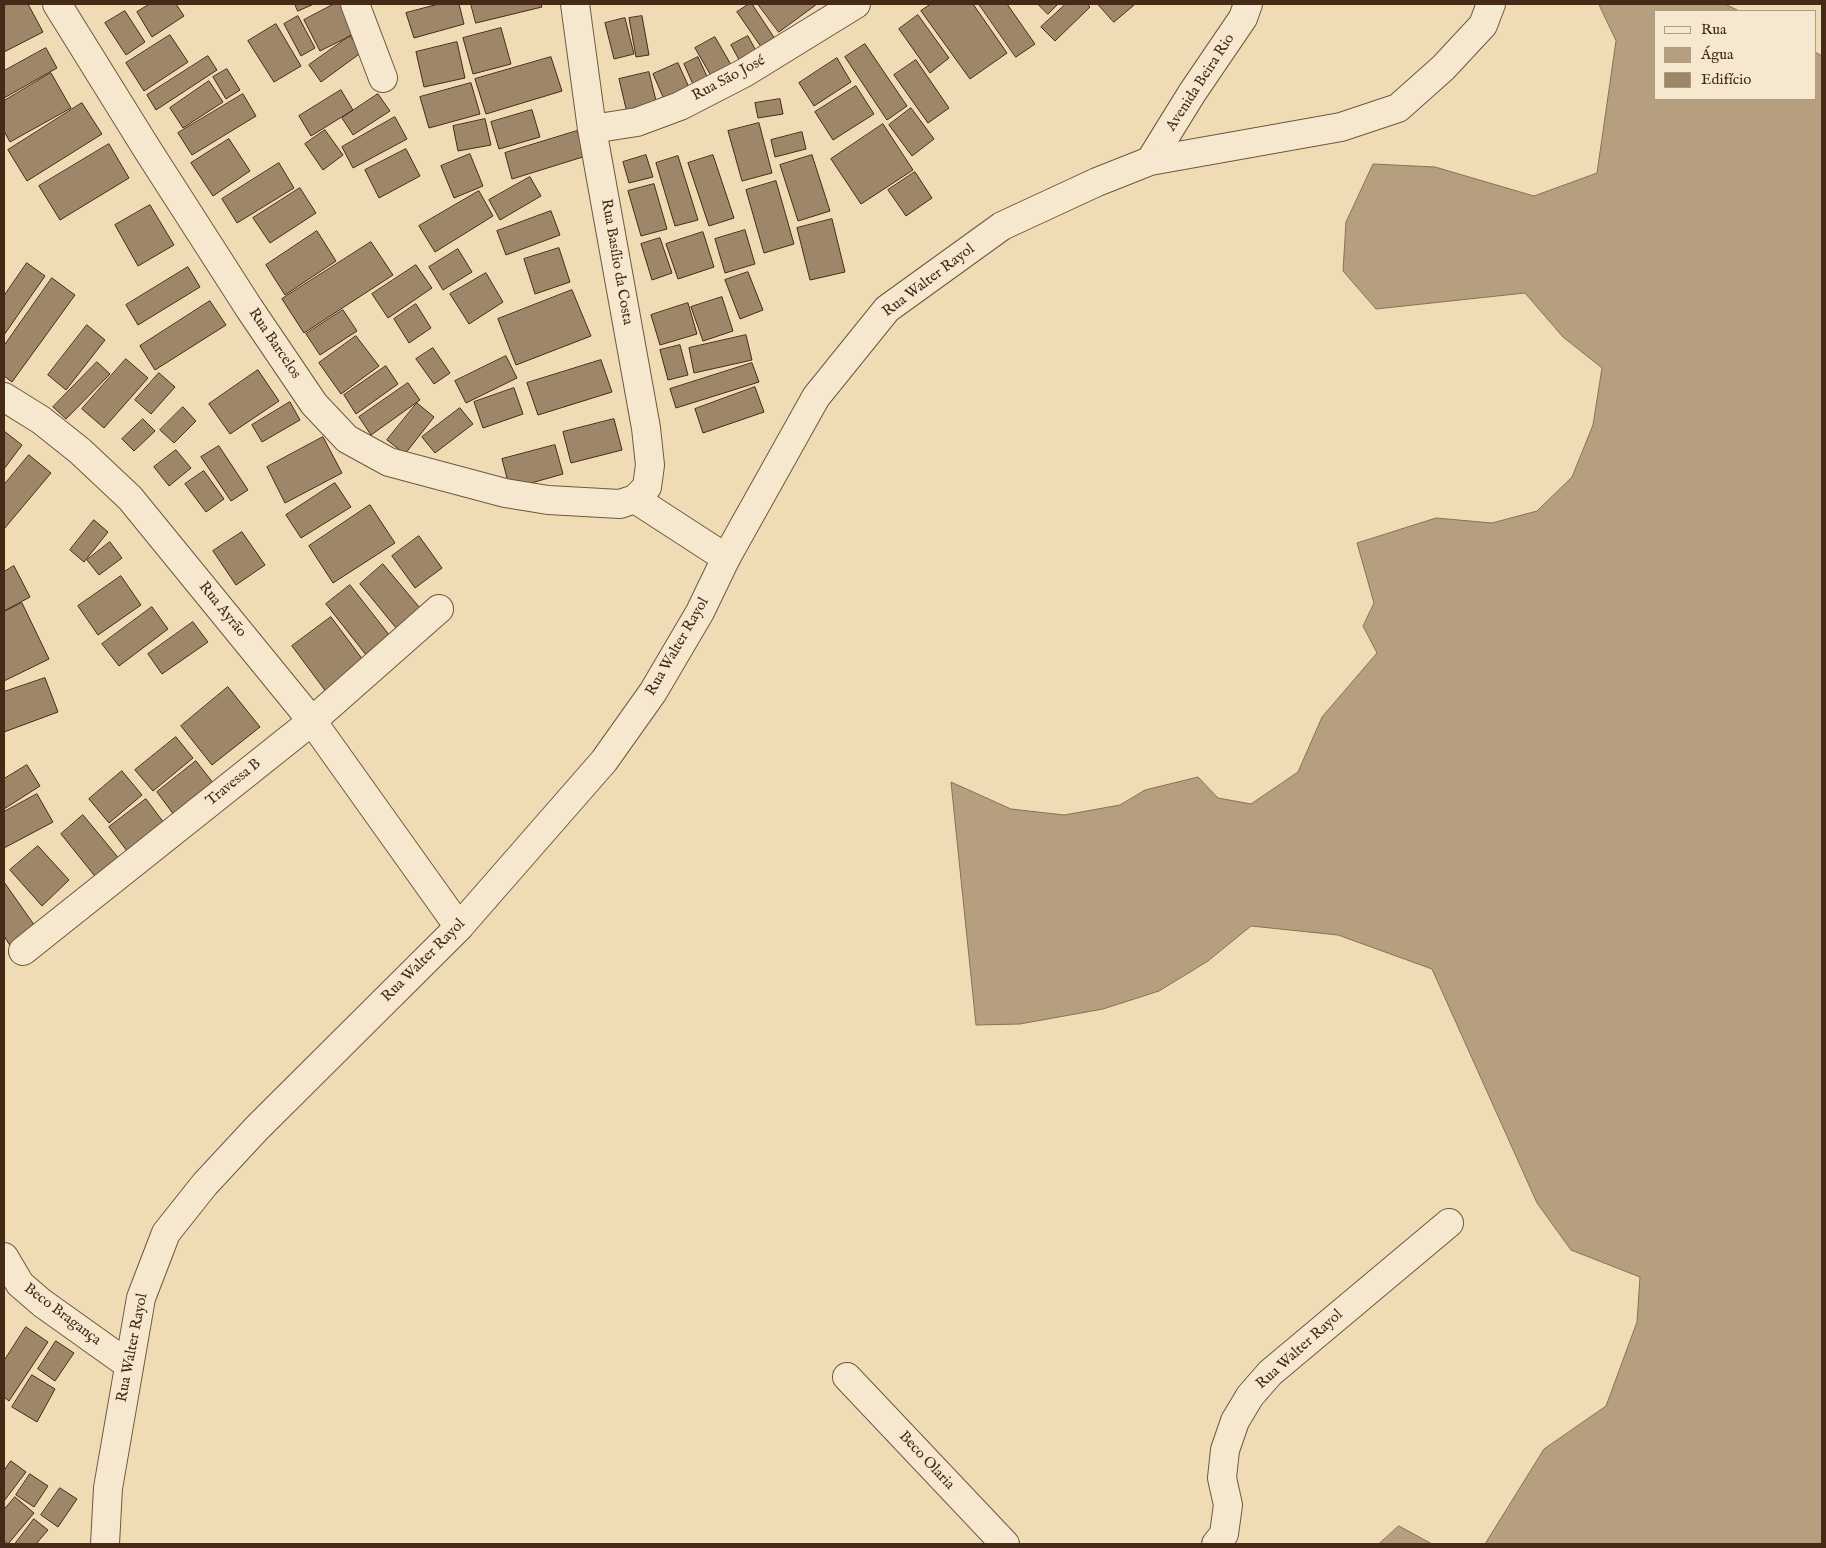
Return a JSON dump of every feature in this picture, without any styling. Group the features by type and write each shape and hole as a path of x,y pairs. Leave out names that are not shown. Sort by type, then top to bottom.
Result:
{"street":[{"name":"Rua Barcelos","path":"57,4 249,308 314,404 348,439 389,462 505,493 548,500 627,502"},
{"path":"355,4 383,78"},
{"name":"Rua Basílio da Costa","path":"575,4 592,129 646,428 650,465 647,488 627,502"},
{"name":"Rua São José","path":"592,129 637,122 680,106 744,73 856,4"},
{"name":"Avenida Beira Rio","path":"1150,160 1192,93 1243,18 1248,4"},
{"name":"Rua Walter Rayol","path":"105,1544 108,1488 141,1298 166,1233 205,1184 257,1128 459,927 604,761 653,692 700,612 726,558 816,397 887,309 1002,226 1150,160 1341,127 1398,108 1444,68 1483,25 1491,4"},
{"name":"Rua Ayrão","path":"4,397 41,420 80,451 130,498 312,721 459,927"},
{"path":"627,502 726,558"},
{"name":"Travessa B","path":"23,950 312,721 439,609"},
{"name":"Rua Walter Rayol","path":"1216,1544 1224,1534 1228,1505 1222,1478 1225,1450 1235,1421 1250,1396 1270,1373 1449,1223"},
{"name":"Beco Bragança","path":"4,1257 20,1284 42,1303 129,1364"},
{"name":"Beco Olaria","path":"847,1377 1005,1544"}],"water":[{"path":"1599,4 1725,4 1737,10 1654,10 1654,100 1816,100 1816,53 1822,56 1822,1544 1485,1544 1544,1449 1606,1406 1637,1322 1640,1277 1571,1250 1537,1203 1432,969 1338,935 1251,926 1208,961 1159,991 1103,1009 1020,1024 976,1025 951,782 1011,809 1064,815 1120,805 1145,790 1198,777 1218,798 1251,804 1298,772 1322,717 1377,653 1363,626 1374,603 1357,543 1436,518 1492,523 1537,511 1572,477 1593,425 1602,368 1563,337 1525,293 1376,309 1343,271 1346,222 1373,164 1435,167 1534,196 1597,173 1616,41"},
{"path":"1399,1526 1432,1544 1379,1544"}],"building":[{"path":"9,4 28,4 43,32 4,52 4,6"},
{"path":"150,4 176,4 184,16 152,37 137,12"},
{"path":"295,4 314,4 298,11"},
{"path":"334,4 346,4 360,31 320,51 304,20"},
{"path":"439,4 459,4 464,24 414,38 406,13"},
{"path":"471,4 541,4 542,7 476,23"},
{"path":"752,4 777,42 764,51 737,12"},
{"path":"758,4 817,4 779,32"},
{"path":"931,4 973,4 1007,53 970,79 921,11"},
{"path":"979,4 1007,4 1035,44 1016,57"},
{"path":"1038,4 1058,4 1048,14"},
{"path":"1066,4 1087,4 1090,7 1055,41 1041,27"},
{"path":"1098,4 1134,4 1134,5 1114,22"},
{"path":"125,11 145,42 126,55 105,23"},
{"path":"918,15 949,58 930,73 899,29"},
{"path":"298,16 315,48 301,56 284,24"},
{"path":"642,16 649,55 636,57 629,18"},
{"path":"625,18 634,54 614,59 605,23"},
{"path":"276,24 301,66 274,82 248,41"},
{"path":"501,28 511,64 473,74 463,38"},
{"path":"170,35 188,62 144,91 126,63"},
{"path":"350,36 362,52 321,82 309,65"},
{"path":"748,36 760,58 743,67 731,45"},
{"path":"715,37 734,70 714,81 695,48"},
{"path":"457,42 465,78 424,87 416,52"},
{"path":"865,44 907,106 887,120 845,57"},
{"path":"46,48 57,68 4,98 4,71"},
{"path":"208,56 217,70 156,110 147,95"},
{"path":"551,57 562,91 486,114 475,79"},
{"path":"698,57 711,85 696,91 684,64"},
{"path":"837,58 851,82 814,106 799,83"},
{"path":"916,60 949,108 928,123 894,75"},
{"path":"678,63 692,94 667,106 653,74"},
{"path":"227,69 240,90 226,99 213,77"},
{"path":"649,72 658,109 628,117 619,79"},
{"path":"51,73 71,108 10,142 4,131 4,101"},
{"path":"209,81 223,102 183,128 170,108"},
{"path":"471,83 480,114 429,128 420,97"},
{"path":"856,86 874,114 833,140 815,112"},
{"path":"341,90 353,110 311,136 299,116"},
{"path":"243,94 256,116 192,155 178,133"},
{"path":"378,94 390,111 353,135 342,118"},
{"path":"780,99 783,114 758,118 755,103"},
{"path":"82,103 102,134 27,181 8,150"},
{"path":"911,108 934,139 912,156 889,125"},
{"path":"532,110 540,137 499,149 491,122"},
{"path":"395,117 407,139 353,168 342,147"},
{"path":"485,119 491,145 458,151 453,126"},
{"path":"759,123 772,173 742,181 728,131"},
{"path":"883,124 913,170 861,204 831,159"},
{"path":"325,130 343,155 323,170 305,144"},
{"path":"577,131 586,156 512,179 505,153"},
{"path":"802,132 806,149 775,157 771,140"},
{"path":"229,139 250,171 213,196 191,163"},
{"path":"109,144 129,178 60,220 39,186"},
{"path":"406,149 420,176 379,198 365,170"},
{"path":"470,154 483,186 454,198 441,166"},
{"path":"646,155 653,177 629,183 623,162"},
{"path":"713,155 734,218 709,226 688,163"},
{"path":"812,155 830,211 798,221 780,165"},
{"path":"678,156 698,220 675,226 656,163"},
{"path":"279,163 294,188 237,223 222,199"},
{"path":"915,172 932,198 906,216 888,190"},
{"path":"530,177 541,196 500,220 489,200"},
{"path":"776,181 794,244 764,253 746,190"},
{"path":"654,184 667,229 641,236 628,191"},
{"path":"300,188 316,213 270,243 253,218"},
{"path":"479,191 493,216 435,252 419,226"},
{"path":"150,205 174,245 138,266 115,225"},
{"path":"551,211 560,235 506,255 497,231"},
{"path":"832,219 845,272 810,280 797,228"},
{"path":"745,230 755,264 725,273 715,239"},
{"path":"317,231 336,261 285,295 266,265"},
{"path":"703,232 714,267 678,279 666,244"},
{"path":"660,238 672,273 652,280 641,244"},
{"path":"371,242 393,275 304,333 282,299"},
{"path":"559,248 570,282 535,294 524,259"},
{"path":"458,249 472,272 443,290 429,267"},
{"path":"27,263 45,276 4,335 4,296"},
{"path":"416,265 432,288 388,318 372,294"},
{"path":"188,267 200,287 138,325 126,305"},
{"path":"748,272 763,310 740,319 725,280"},
{"path":"486,273 503,302 469,324 450,294"},
{"path":"52,278 75,295 12,382 4,376 4,346"},
{"path":"572,290 591,336 516,365 498,319"},
{"path":"722,297 733,331 703,341 691,307"},
{"path":"210,301 226,325 155,370 140,346"},
{"path":"688,303 697,334 660,345 651,315"},
{"path":"416,304 431,328 409,343 394,319"},
{"path":"343,310 357,331 320,355 306,334"},
{"path":"87,325 105,340 66,390 48,375"},
{"path":"746,335 752,360 694,373 689,348"},
{"path":"356,336 379,366 341,394 319,363"},
{"path":"680,345 688,375 668,380 660,350"},
{"path":"433,348 450,373 434,384 416,359"},
{"path":"506,356 517,378 466,403 455,381"},
{"path":"126,359 148,378 104,428 82,409"},
{"path":"601,360 612,392 538,415 527,383"},
{"path":"97,362 110,374 66,419 53,407"},
{"path":"752,363 759,382 676,408 670,389"},
{"path":"386,366 398,384 356,414 344,395"},
{"path":"258,370 279,401 230,434 209,404"},
{"path":"159,373 175,387 151,414 135,400"},
{"path":"408,383 420,400 371,435 359,417"},
{"path":"755,387 764,412 703,433 695,409"},
{"path":"514,388 523,414 483,428 474,402"},
{"path":"290,402 300,420 262,442 252,425"},
{"path":"417,403 434,417 405,454 387,440"},
{"path":"183,407 196,421 174,443 160,430"},
{"path":"460,408 473,424 435,453 422,437"},
{"path":"143,419 155,431 134,451 122,439"},
{"path":"614,419 622,450 571,463 563,432"},
{"path":"4,431 22,445 4,469"},
{"path":"323,437 342,473 285,503 267,467"},
{"path":"555,445 563,474 510,489 502,459"},
{"path":"219,446 248,490 231,501 201,457"},
{"path":"176,450 191,468 169,486 154,467"},
{"path":"29,455 51,473 4,529 4,485"},
{"path":"204,471 224,499 206,512 185,484"},
{"path":"335,483 351,507 301,538 286,515"},
{"path":"370,505 395,543 333,583 309,546"},
{"path":"94,520 108,532 84,562 70,550"},
{"path":"242,532 265,565 236,585 213,551"},
{"path":"419,536 442,568 415,588 392,556"},
{"path":"110,542 122,558 99,575 87,560"},
{"path":"383,564 425,614 401,634 360,584"},
{"path":"14,566 30,597 4,611 4,572"},
{"path":"121,576 141,605 98,635 78,606"},
{"path":"350,585 394,641 370,660 326,604"},
{"path":"22,603 49,659 4,681 4,612"},
{"path":"152,607 168,629 119,666 102,644"},
{"path":"331,617 366,664 327,693 292,646"},
{"path":"193,622 208,642 162,674 148,654"},
{"path":"45,678 58,712 4,732 4,692"},
{"path":"228,687 260,727 212,765 181,726"},
{"path":"176,737 193,758 153,791 135,770"},
{"path":"196,761 217,788 177,819 157,792"},
{"path":"27,765 40,786 4,809 4,779"},
{"path":"122,771 142,795 109,823 89,799"},
{"path":"37,794 53,822 4,848 4,812"},
{"path":"146,799 167,827 130,855 109,827"},
{"path":"83,815 121,861 98,880 61,834"},
{"path":"38,846 69,880 42,906 10,870"},
{"path":"4,882 37,929 11,947 4,936"},
{"path":"26,1327 48,1342 9,1401 4,1397 4,1361"},
{"path":"56,1341 74,1353 55,1381 38,1369"},
{"path":"32,1375 55,1389 37,1422 12,1407"},
{"path":"11,1461 26,1472 4,1501 4,1471"},
{"path":"30,1474 48,1486 34,1507 16,1495"},
{"path":"60,1488 77,1499 58,1527 41,1515"},
{"path":"15,1497 34,1513 8,1544 4,1541 4,1510"},
{"path":"34,1519 48,1530 36,1544 15,1544"}]}
